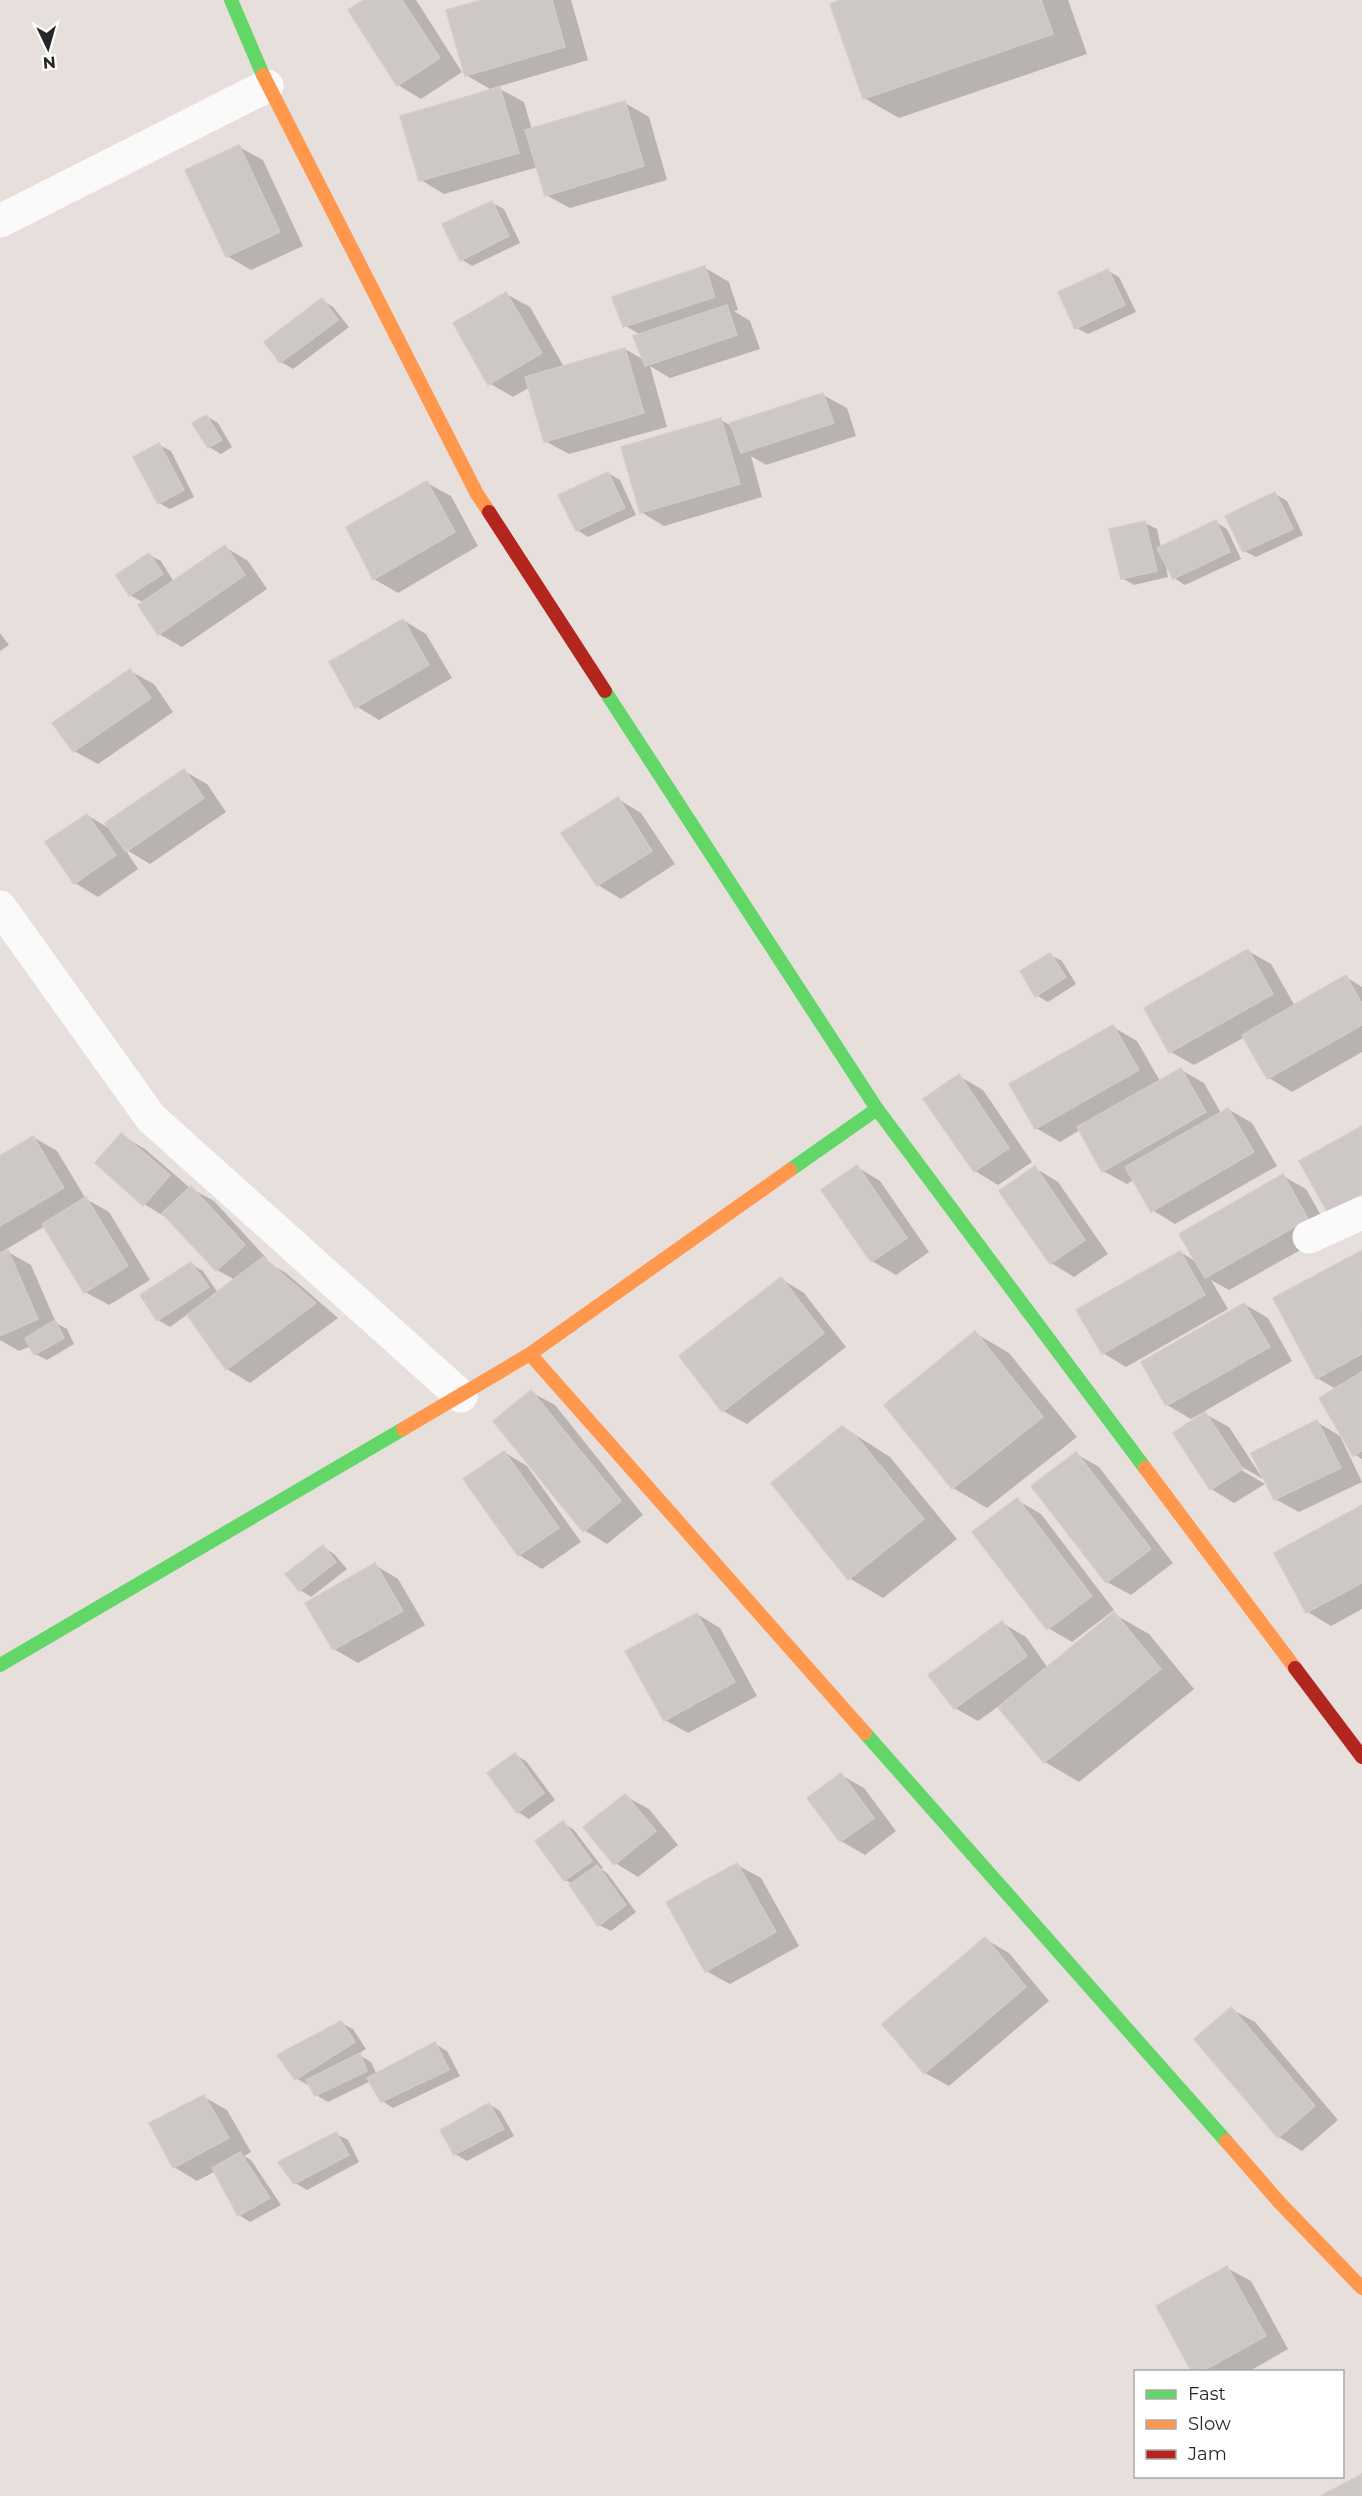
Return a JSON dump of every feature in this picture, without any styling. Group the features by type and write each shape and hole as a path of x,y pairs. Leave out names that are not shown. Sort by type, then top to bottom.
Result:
{"main road":[{"path":"231,0 267,86 477,494 877,1109 1362,1756"},
{"path":"0,1665 530,1354 877,1109"},
{"path":"530,1354 1279,2202 1362,2288"}],"street":[{"path":"0,221 267,86"},
{"path":"0,907 151,1118 460,1396"},
{"path":"1309,1237 1362,1213"}],"building":[{"path":"364,0 402,0 440,58 397,86 348,10"},
{"path":"482,0 552,0 565,47 465,76 446,10"},
{"path":"841,0 1041,0 1053,34 863,99 830,4"},
{"path":"500,87 519,153 419,181 400,116"},
{"path":"625,101 644,166 545,196 525,130"},
{"path":"239,145 280,232 226,257 185,170"},
{"path":"492,201 509,236 460,261 442,224"},
{"path":"705,266 715,297 623,327 612,297"},
{"path":"1108,269 1125,305 1075,329 1058,292"},
{"path":"506,292 542,353 488,385 453,323"},
{"path":"322,298 338,320 280,363 264,342"},
{"path":"727,305 737,335 645,366 633,336"},
{"path":"625,348 644,413 544,442 525,377"},
{"path":"823,393 834,423 741,453 730,423"},
{"path":"206,415 222,440 208,448 192,423"},
{"path":"721,418 740,484 640,513 621,447"},
{"path":"159,443 184,490 158,504 133,457"},
{"path":"608,472 625,508 576,531 558,495"},
{"path":"427,481 455,532 373,580 346,527"},
{"path":"1275,492 1293,529 1243,552 1225,516"},
{"path":"1216,520 1230,552 1173,579 1157,548"},
{"path":"1145,521 1157,571 1121,579 1109,529"},
{"path":"225,545 245,575 158,635 138,605"},
{"path":"149,553 163,574 129,596 116,575"},
{"path":"403,619 429,665 355,708 329,662"},
{"path":"130,669 151,698 73,752 52,723"},
{"path":"184,769 204,798 126,852 105,823"},
{"path":"618,797 652,851 597,886 561,833"},
{"path":"87,814 116,855 74,884 45,842"},
{"path":"1248,949 1273,994 1169,1053 1144,1008"},
{"path":"1050,953 1066,977 1035,997 1020,971"},
{"path":"1346,975 1362,1004 1362,1025 1267,1079 1242,1035"},
{"path":"1113,1025 1139,1070 1035,1129 1009,1084"},
{"path":"1181,1068 1206,1112 1102,1172 1077,1127"},
{"path":"959,1074 1009,1148 974,1172 923,1099"},
{"path":"1228,1108 1254,1152 1151,1212 1125,1167"},
{"path":"1362,1126 1362,1194 1328,1213 1299,1161"},
{"path":"121,1133 170,1175 143,1206 95,1163"},
{"path":"33,1136 64,1188 0,1226 0,1156"},
{"path":"857,1165 907,1238 871,1262 821,1190"},
{"path":"1035,1166 1085,1240 1050,1264 999,1191"},
{"path":"1283,1174 1308,1219 1205,1278 1179,1234"},
{"path":"191,1186 245,1245 216,1271 162,1213"},
{"path":"86,1197 128,1266 84,1293 42,1224"},
{"path":"8,1250 38,1319 0,1336 0,1254"},
{"path":"1180,1251 1205,1295 1102,1354 1076,1310"},
{"path":"1361,1251 1362,1354 1316,1379 1273,1298"},
{"path":"263,1257 316,1303 226,1370 187,1315"},
{"path":"191,1262 209,1287 157,1321 140,1295"},
{"path":"781,1277 824,1333 722,1412 679,1356"},
{"path":"1244,1303 1270,1347 1166,1406 1141,1362"},
{"path":"55,1320 64,1338 34,1355 25,1338"},
{"path":"975,1331 1043,1417 952,1489 884,1405"},
{"path":"1362,1372 1362,1451 1353,1456 1319,1398"},
{"path":"531,1390 621,1501 583,1532 493,1421"},
{"path":"1205,1412 1243,1469 1210,1490 1173,1433"},
{"path":"1317,1420 1341,1468 1274,1500 1251,1453"},
{"path":"842,1426 856,1436 924,1519 848,1580 771,1483"},
{"path":"504,1451 559,1528 518,1556 463,1479"},
{"path":"1076,1452 1151,1549 1106,1583 1031,1486"},
{"path":"1017,1498 1092,1596 1047,1630 972,1532"},
{"path":"1362,1505 1362,1583 1306,1613 1274,1553"},
{"path":"323,1545 336,1562 299,1591 285,1574"},
{"path":"375,1563 403,1611 333,1650 305,1603"},
{"path":"1114,1612 1161,1669 1044,1763 998,1707"},
{"path":"697,1613 735,1682 664,1721 625,1651"},
{"path":"1002,1621 1027,1656 954,1709 928,1675"},
{"path":"515,1753 544,1793 517,1813 487,1773"},
{"path":"841,1773 874,1818 840,1842 807,1798"},
{"path":"625,1794 656,1831 614,1865 583,1827"},
{"path":"563,1821 592,1861 564,1881 535,1841"},
{"path":"737,1863 776,1932 705,1972 666,1902"},
{"path":"597,1865 626,1905 598,1926 569,1885"},
{"path":"985,1937 1026,1987 924,2074 882,2024"},
{"path":"1231,2007 1315,2106 1278,2138 1194,2039"},
{"path":"341,2021 355,2042 295,2080 277,2055"},
{"path":"435,2042 449,2070 381,2102 367,2078"},
{"path":"360,2053 367,2071 315,2096 306,2080"},
{"path":"204,2095 229,2138 173,2168 149,2123"},
{"path":"489,2103 504,2129 454,2155 440,2130"},
{"path":"336,2132 349,2155 294,2184 278,2162"},
{"path":"240,2152 270,2198 238,2216 212,2168"},
{"path":"1227,2266 1266,2336 1205,2370 1191,2370 1156,2306"},
{"path":"1362,2474 1362,2496 1321,2496"}],"traffic: fast":[{"path":"231,0 263,75"},
{"path":"605,691 877,1109 790,1170"},
{"path":"877,1109 1145,1468"},
{"path":"0,1665 403,1429"},
{"path":"865,1733 1226,2141"}],"traffic: slow":[{"path":"263,75 477,494 489,512"},
{"path":"403,1429 530,1354 790,1170"},
{"path":"530,1354 865,1733"},
{"path":"1145,1468 1295,1668"},
{"path":"1226,2141 1279,2202 1362,2288"}],"traffic: jam":[{"path":"489,512 605,691"},
{"path":"1295,1668 1362,1757"}]}
